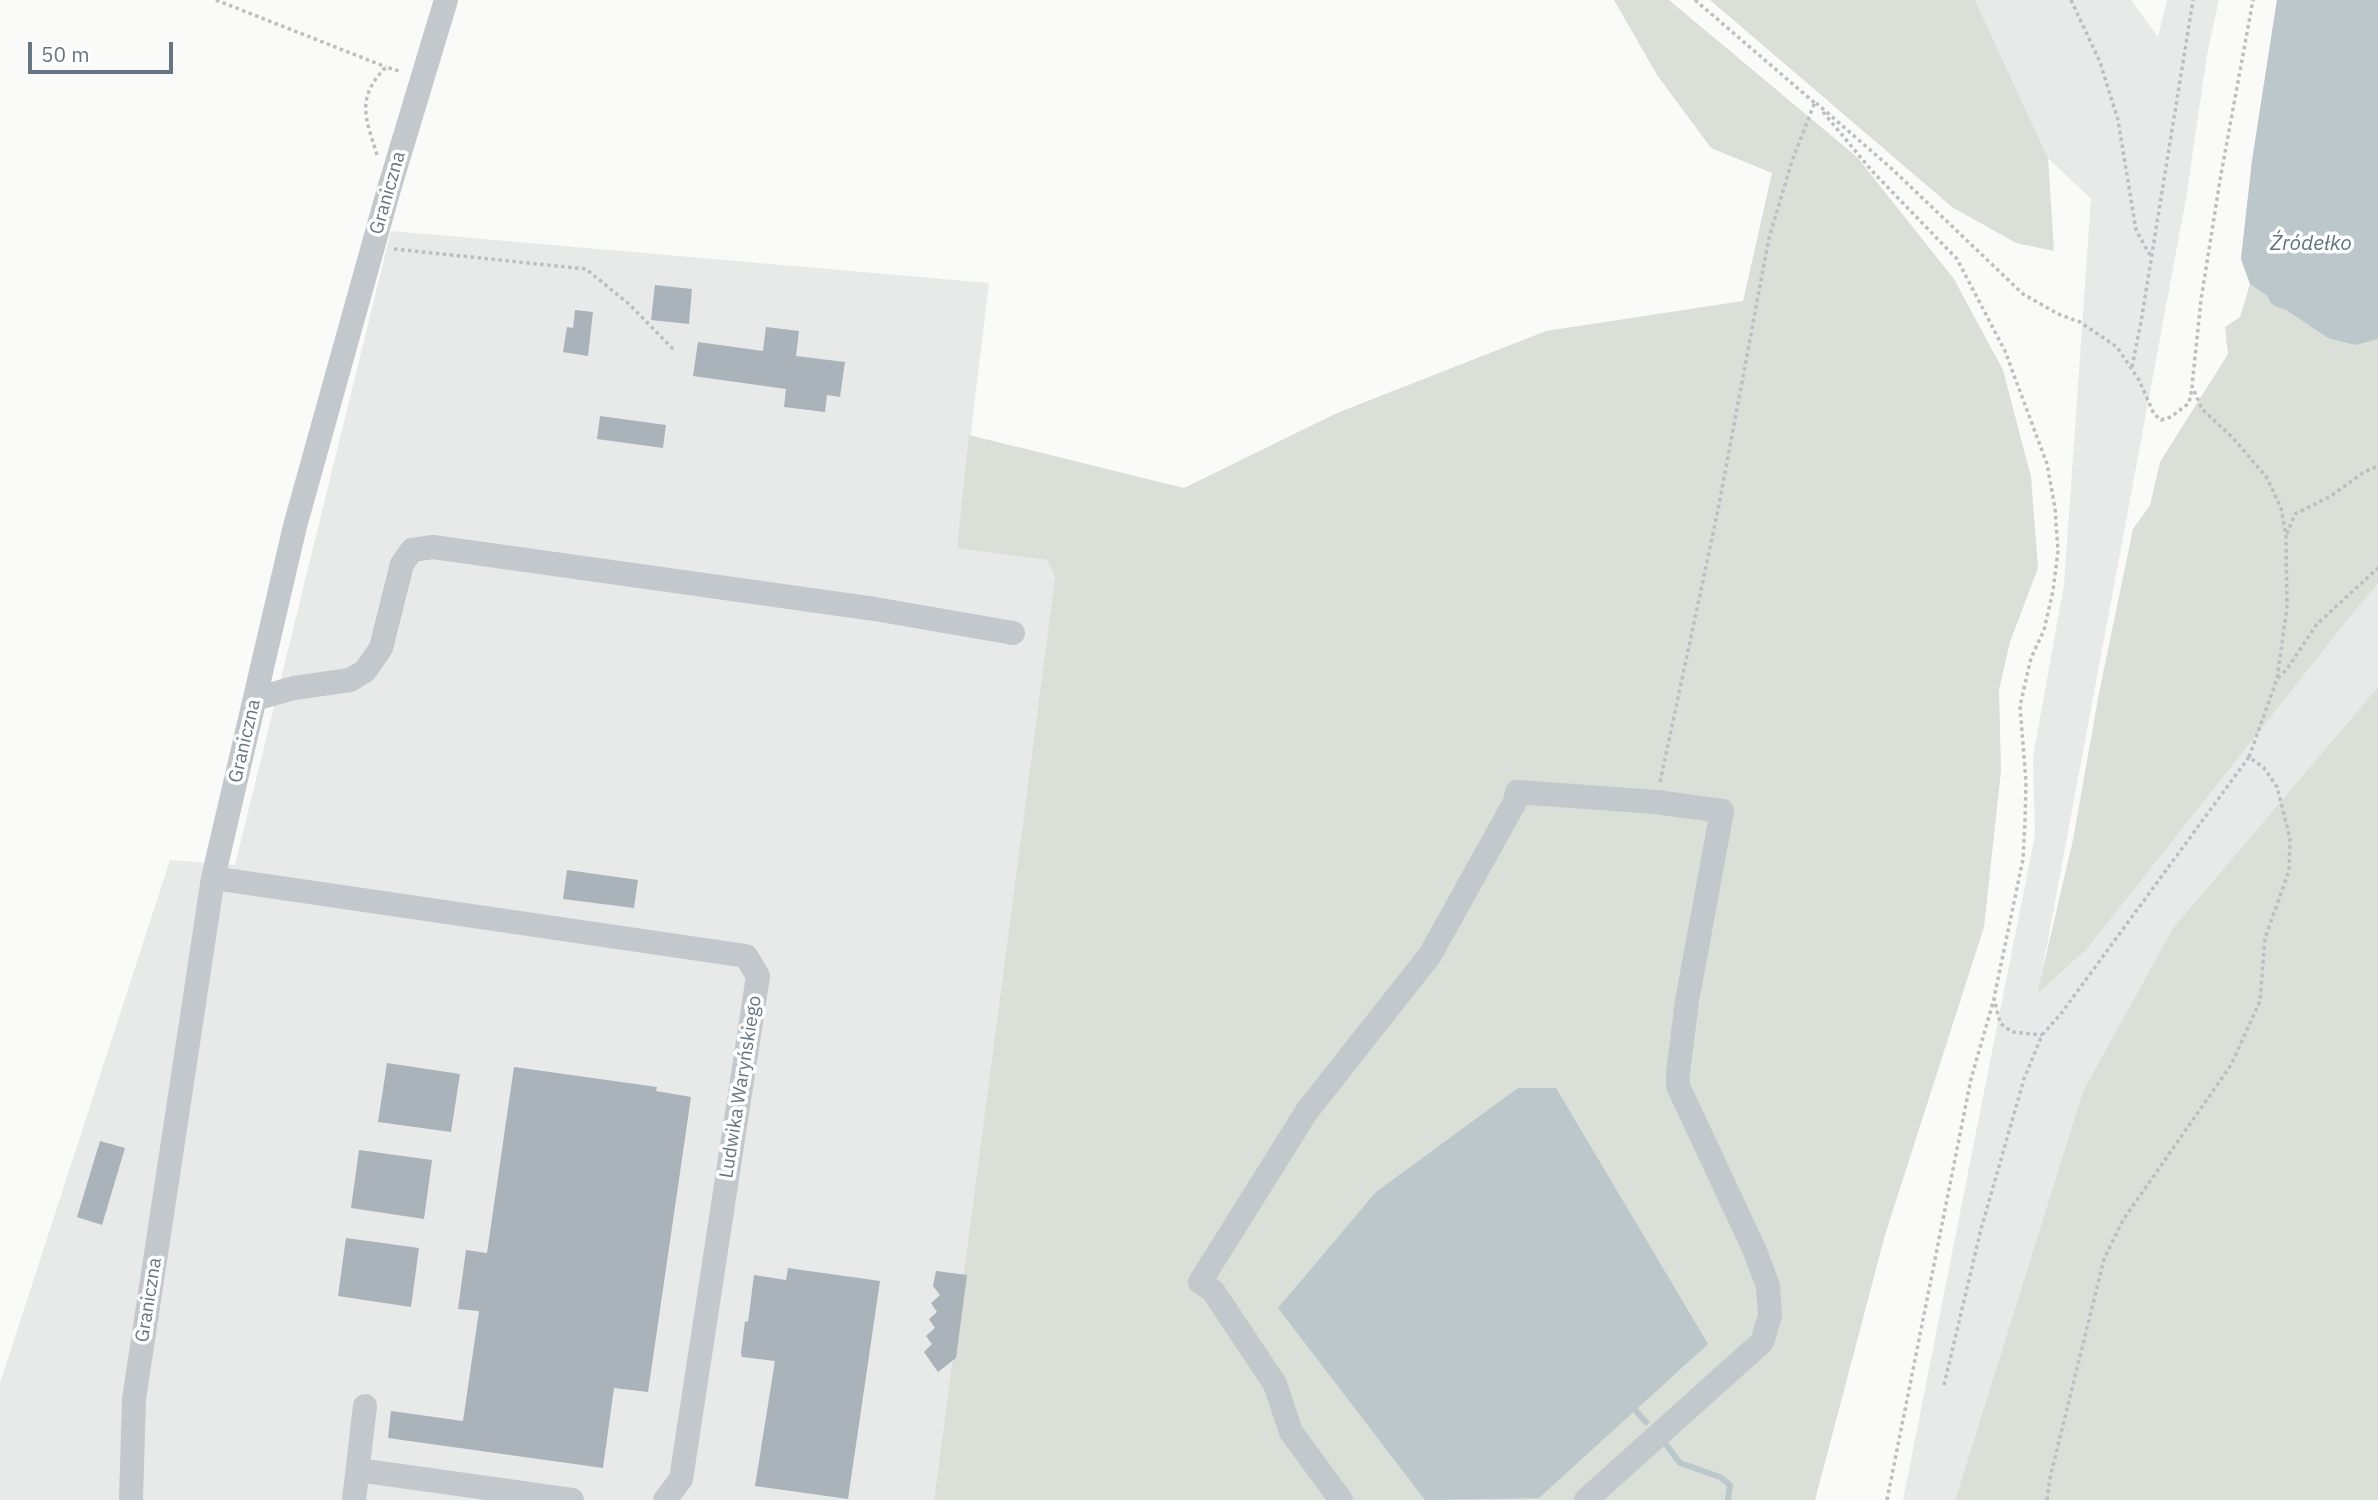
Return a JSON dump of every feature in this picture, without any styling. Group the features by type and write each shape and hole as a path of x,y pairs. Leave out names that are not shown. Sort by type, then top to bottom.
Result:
{"street":[{"name":"Graniczna","path":"131,1500 134,1399 213,878 295,526 389,189 446,0"},
{"path":"255,699 294,688 350,680 365,671 381,648 402,564 412,550 433,547 875,609 1013,632"},
{"path":"1341,1500 1292,1432 1275,1384 1213,1291 1200,1282 1307,1111 1430,955 1516,802 1517,792 1656,802 1722,811 1688,1001 1678,1086 1755,1251 1768,1286 1770,1316 1762,1342 1586,1500"},
{"name":"Ludwika Waryńskiego","path":"213,878 746,957 758,976 756,990 681,1479 665,1500"},
{"path":"354,1500 365,1406"},
{"path":"358,1470 572,1500"}],"path":[{"path":"216,0 421,79"},
{"path":"1695,0 1892,169 2023,294 2058,314 2080,321 2117,347 2140,380 2154,414 2161,420 2171,417 2189,403 2201,300 2220,180 2253,0"},
{"path":"2071,0 2100,62 2120,132 2136,230 2151,257"},
{"path":"2132,369 2193,0"},
{"path":"386,67 372,81 364,109 389,189"},
{"path":"1656,802 1718,510 1769,239 1792,161 1815,102"},
{"path":"1815,102 1872,171 1956,259 2005,351 2047,464 2055,508 2058,551 2053,591 2044,629 2031,658 2020,706 2026,782 2023,859 1994,998 1971,1079 1886,1500"},
{"path":"373,246 586,269 629,304 674,350"},
{"path":"1944,1385 1985,1216 2024,1079 2042,1035 2249,757 2277,679 2287,608 2286,536 2281,508 2267,478 2233,438 2202,409 2192,386"},
{"path":"2286,536 2295,514 2331,496 2364,472 2378,467"},
{"path":"2277,679 2287,669 2317,624 2378,568"},
{"path":"2048,1500 2050,1478 2104,1259 2123,1220 2231,1066 2260,1001 2265,938 2289,872 2290,838 2277,788 2264,768 2249,757"},
{"path":"1994,998 2000,1023 2012,1032 2042,1035"}],"shaded area":[{"path":"1614,0 1669,0 1857,157 1954,279 2003,370 2031,477 2038,568 2010,642 1999,690 2001,771 1984,927 1885,1235 1815,1500 934,1500 1055,577 1047,560 957,548 969,435 1184,488 1337,413 1546,331 1743,301 1772,173 1711,148 1657,75"},
{"path":"1710,0 1975,0 2048,158 2054,251 2016,243 1952,207"},
{"path":"1975,0 2131,0 2158,37 2167,0 2219,0 2207,55 2186,199 2038,993 2087,949 2378,584 2378,687 2173,928 2083,1091 1955,1500 1903,1500 2035,835 2033,757 2064,585 2091,199 2048,158"},
{"path":"2277,0 2378,0 2378,584 2087,949 2037,994 2073,840 2099,693 2133,529 2150,505 2160,462 2228,354 2225,327 2240,317 2250,284 2241,259 2252,161"},
{"path":"391,231 989,283 957,547 1047,560 1055,577 934,1500 0,1500 0,1383 170,860 235,865"},
{"path":"2378,687 2378,1500 1955,1500 2083,1091 2173,928"}],"water":[{"name":"Źródełko","path":"2277,0 2378,0 2378,339 2355,345 2328,338 2285,309 2274,306 2268,296 2250,284 2241,259 2252,161"},
{"path":"1518,1088 1556,1088 1708,1344 1539,1498 1425,1500 1278,1308 1376,1192"}],"building":[{"path":"655,285 692,289 689,324 651,320"},
{"path":"575,310 593,312 588,356 563,352 567,327 573,328"},
{"path":"766,327 799,331 796,356 845,362 840,397 827,395 825,412 784,407 786,389 693,376 698,342 763,351"},
{"path":"600,416 666,425 663,448 597,439"},
{"path":"567,870 638,880 634,908 563,899"},
{"path":"387,1063 460,1074 451,1132 378,1122"},
{"path":"514,1067 657,1087 656,1091 691,1097 648,1392 614,1388 603,1468 388,1438 391,1411 463,1421 479,1311 458,1309 466,1250 487,1253"},
{"path":"100,1141 125,1148 102,1225 77,1217"},
{"path":"359,1150 432,1160 424,1219 351,1208"},
{"path":"346,1238 419,1248 411,1307 338,1296"},
{"path":"788,1268 880,1281 848,1499 755,1486 775,1361 742,1357 745,1321 748,1322 754,1275 786,1280"},
{"path":"936,1271 967,1275 956,1358 938,1372 924,1352 932,1344 926,1336 935,1328 929,1319 937,1312 931,1303 940,1295 933,1286"}],"waterway":[{"path":"1635,1410 1646,1422"},
{"path":"1667,1446 1680,1463 1720,1477 1730,1485 1728,1500"}]}
